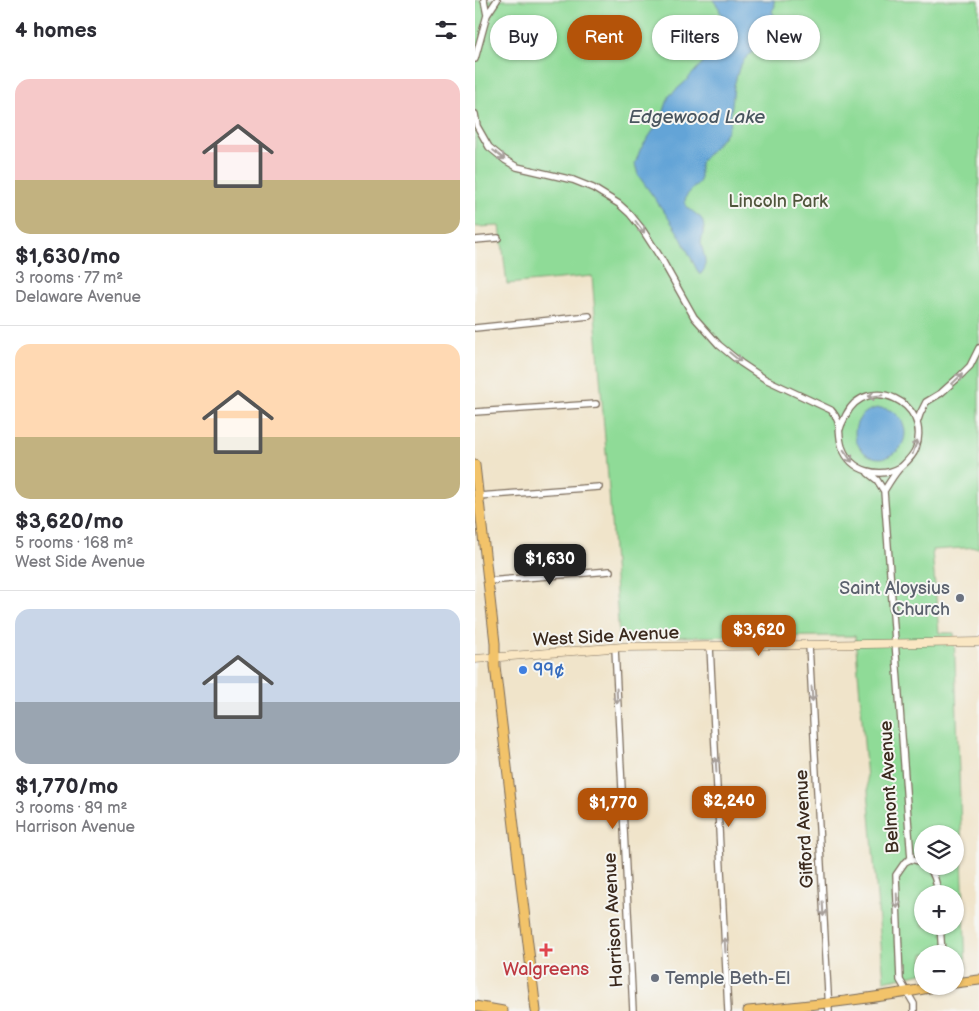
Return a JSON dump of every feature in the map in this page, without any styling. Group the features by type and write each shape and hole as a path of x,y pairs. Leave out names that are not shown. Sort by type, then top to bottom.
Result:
{"main road":[{"path":"475,465 495,643 495,666 536,1011"},
{"name":"West Side Avenue","path":"475,659 615,648 979,642"},
{"path":"964,982 979,980"},
{"path":"748,1011 828,1007 914,991"},
{"path":"475,1006 496,1010"}],"street":[{"path":"485,0 487,16"},
{"path":"475,59 487,16 497,0"},
{"path":"475,114 477,126 489,147 505,160 517,167 573,180 593,188 619,204 630,214 662,260 694,317 719,344 741,363 765,379 831,410 836,416 839,425 842,446 847,457 855,466 872,473 890,472 901,467"},
{"path":"475,240 498,238"},
{"path":"475,328 589,316"},
{"path":"917,423 927,402 941,393 970,366 979,348"},
{"path":"840,434 841,426 852,406 858,401 872,396 894,397 901,401 913,414 917,423 918,440 916,448 891,478 884,491"},
{"path":"475,412 596,404"},
{"path":"866,471 877,480 884,491 896,644"},
{"path":"478,496 599,487"},
{"path":"488,581 610,571"},
{"name":"Belmont Avenue","path":"896,644 911,859 905,862 895,875 900,980 914,1004 914,1011"},
{"path":"710,646 728,1011"},
{"name":"Gifford Avenue","path":"809,646 828,1007"},
{"name":"Harrison Avenue","path":"615,648 633,1011"}],"green space":[{"name":"Lincoln Park","path":"475,0 979,0 979,547 932,550 939,633 954,633 961,825 914,825 914,875 963,875 963,885 914,885 914,935 964,935 964,912 966,968 964,968 964,945 914,945 914,975 884,981 855,636 619,637 592,276 507,284 500,226 475,227"}],"water":[{"name":"Edgewood Lake","path":"713,0 774,0 775,6 772,11 774,15 748,15 748,56 739,68 734,86 730,124 722,138 700,163 700,181 686,196 685,202 687,207 701,218 704,228 701,243 705,268 699,274 680,236 638,175 635,164 640,150 662,117 669,96 705,60 738,60 738,15 721,15 719,8"},
{"path":"875,408 885,408 898,415 905,428 905,438 898,451 885,458 875,458 866,454 859,447 855,438 855,428 859,419 866,412"}],"place":[{"name":"Saint Aloysius Church","path":"960,598"},
{"name":"99¢","path":"523,670"},
{"name":"Walgreens","path":"546,950"},
{"name":"Temple Beth-El","path":"655,978"}]}
